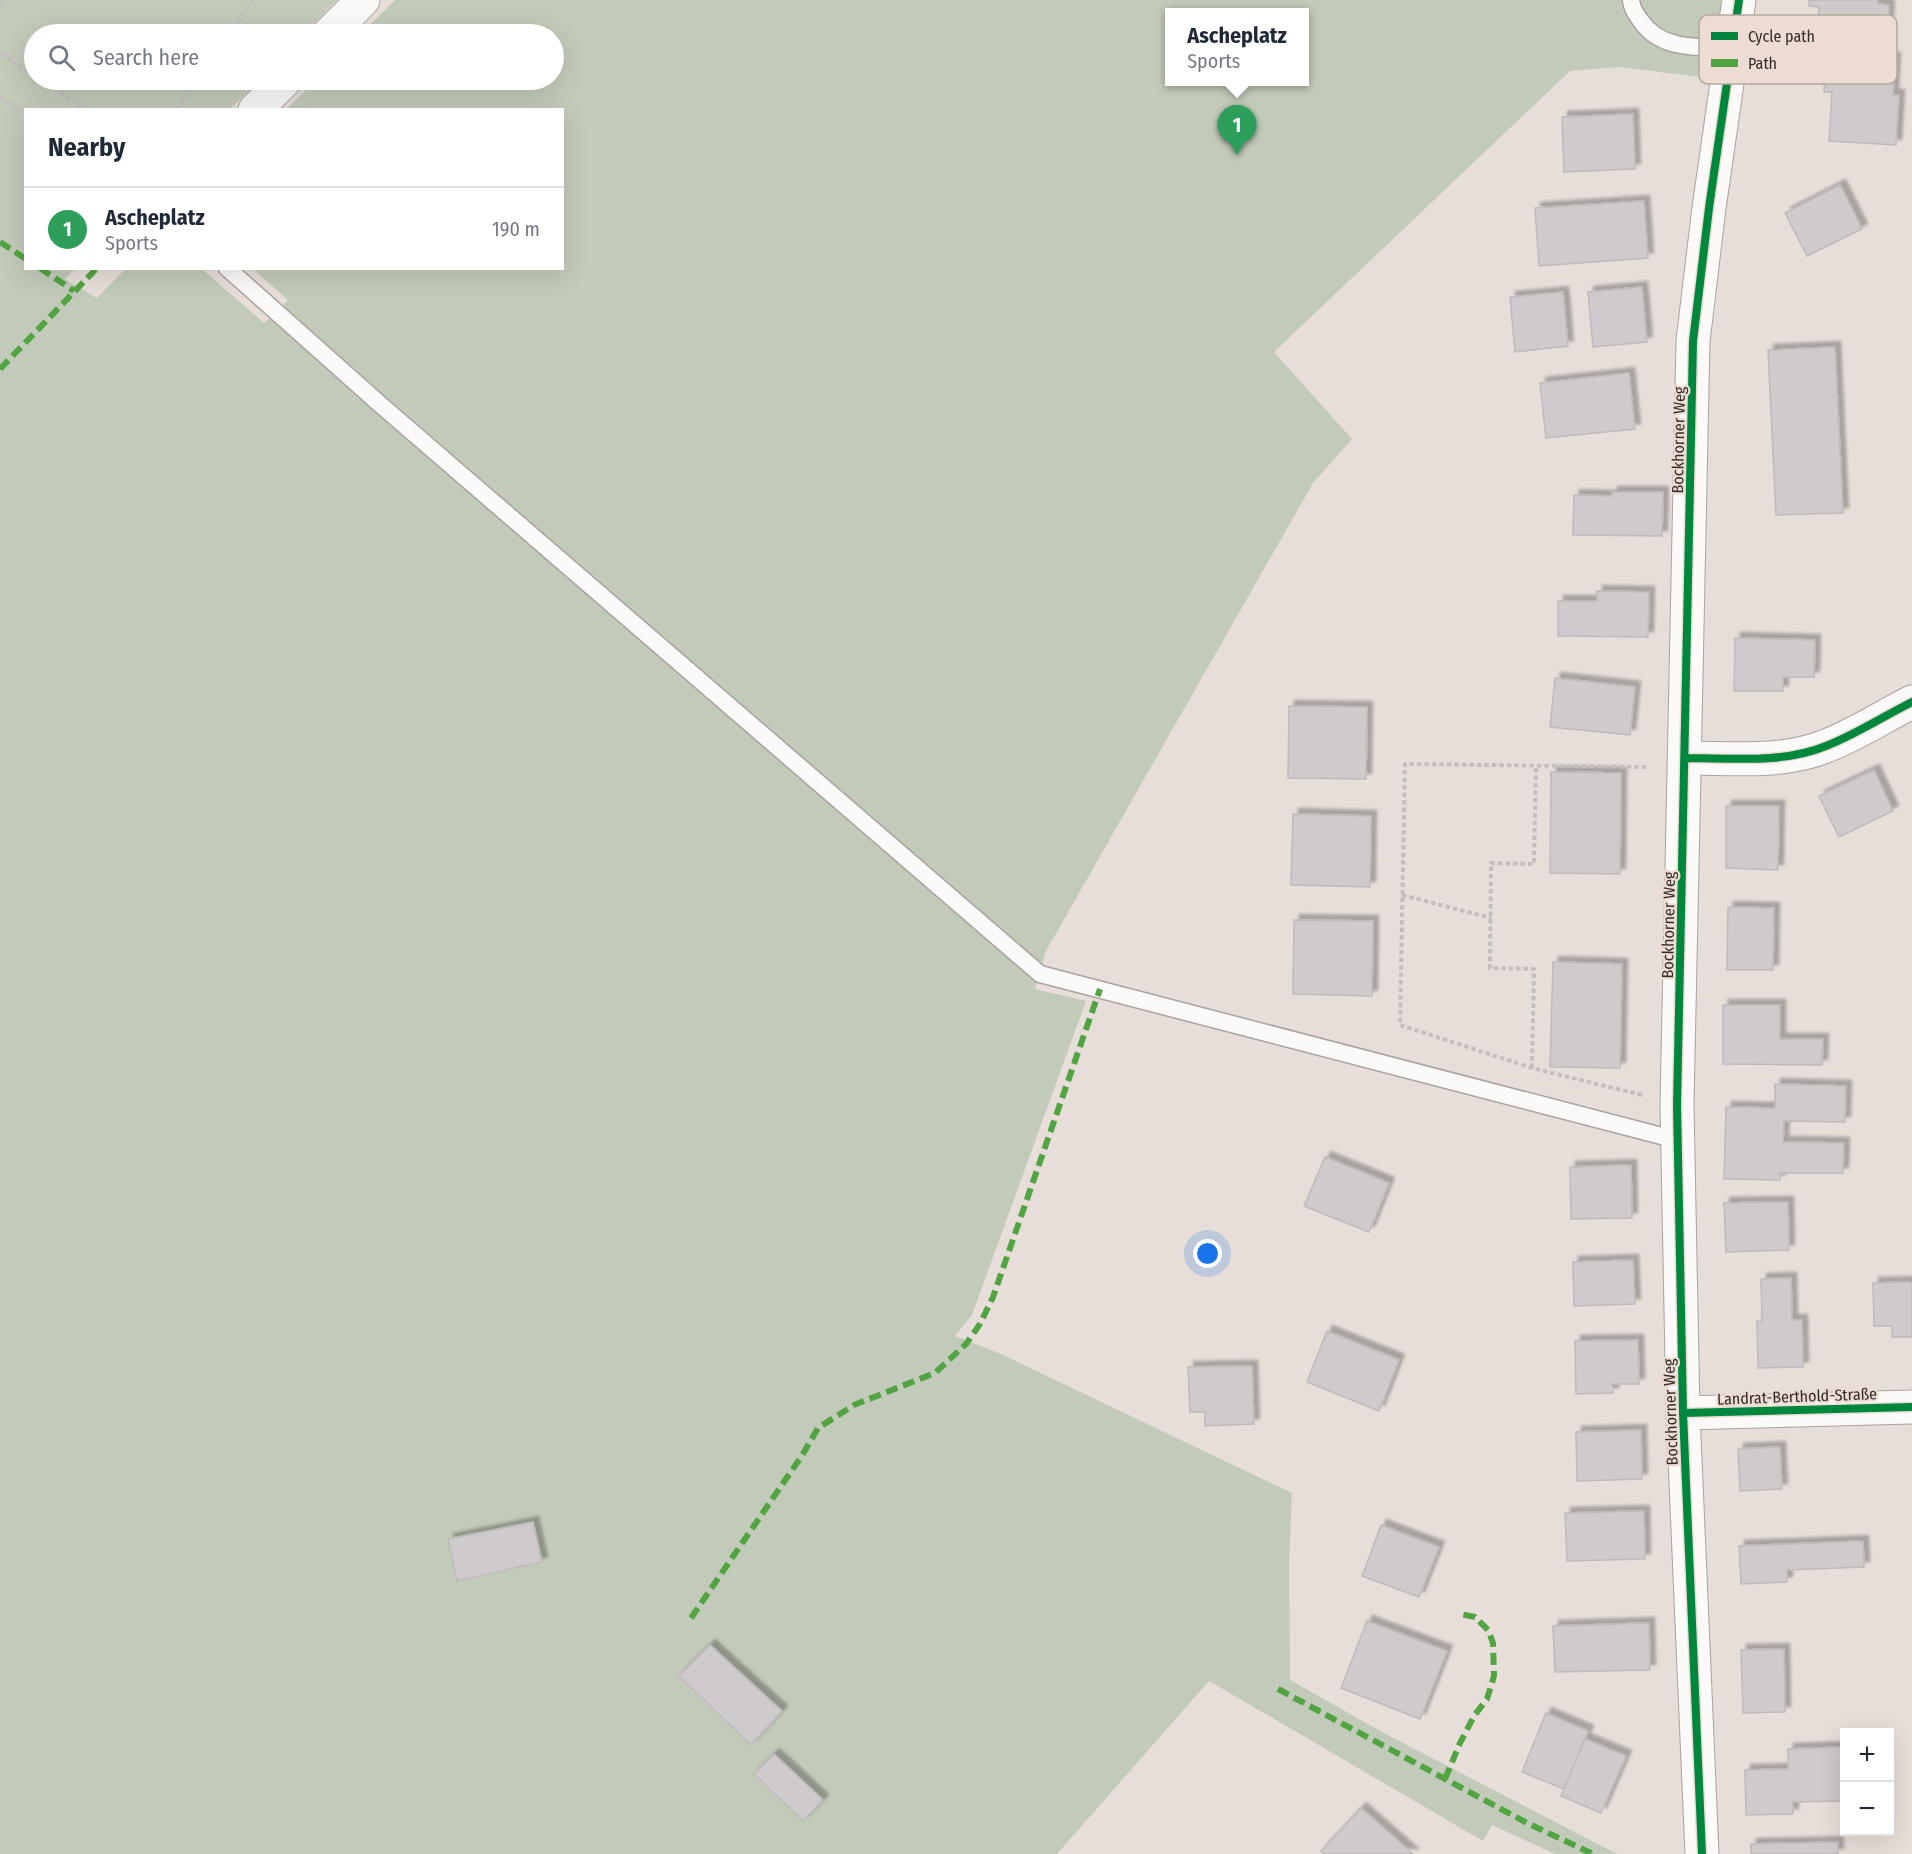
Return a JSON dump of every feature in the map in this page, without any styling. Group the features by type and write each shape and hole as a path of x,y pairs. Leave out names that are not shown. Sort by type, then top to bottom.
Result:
{"street":[{"path":"339,24 363,0"},
{"name":"Bockhorner Weg","path":"1737,15 1739,0"},
{"name":"Bockhorner Weg","path":"1702,1854 1683,1413 1677,1105 1693,341 1727,84"},
{"path":"257,108 275,90"},
{"path":"1685,762 1797,755 1826,746 1912,702"},
{"name":"Landrat-Berthold-Straße","path":"1683,1413 1912,1407"}],"lane":[{"path":"1631,0 1632,7 1645,27 1659,39 1683,46 1699,47"},
{"path":"229,270 382,406 1040,974 1677,1140"}],"path":[{"path":"0,6 4,0"},
{"path":"237,24 253,0"},
{"path":"0,53 24,69"},
{"path":"57,90 85,108"},
{"path":"178,108 191,90"},
{"path":"0,97 24,112"},
{"path":"1677,1105 1532,1068 1400,1025 1405,764 1536,766 1685,762"},
{"path":"1532,1068 1534,969 1490,968 1491,863 1534,864 1536,766"},
{"path":"1402,895 1491,918"}],"green space":[{"path":"0,0 337,0 314,24 24,24 24,90 250,90 231,108 24,108 24,270 74,270 65,279 97,298 124,270 203,270 264,323 288,300 254,270 564,270 564,108 288,108 306,90 564,90 564,24 371,24 395,0 1724,0 1723,15 1699,15 1699,77 1619,67 1570,71 1274,352 1352,439 1313,483 1046,951 1035,989 1086,1001 972,1315 955,1336 1001,1354 1292,1493 1289,1563 1290,1680 1382,1732 1617,1854 1555,1854 1492,1825 1483,1841 1209,1681 1057,1854 0,1854"}],"building":[{"path":"1809,0 1878,0 1878,4 1889,5 1888,15 1818,15 1819,7 1809,6"},
{"path":"1824,84 1894,84 1893,95 1899,95 1896,145 1829,141 1832,92 1824,92"},
{"path":"1633,114 1635,169 1564,172 1562,117"},
{"path":"1840,185 1862,229 1807,256 1785,213"},
{"path":"1644,201 1648,258 1539,266 1535,208"},
{"path":"1642,287 1647,342 1593,347 1588,292"},
{"path":"1563,292 1568,346 1515,352 1510,297"},
{"path":"1835,347 1843,513 1776,515 1768,350"},
{"path":"1629,373 1635,429 1546,438 1540,383"},
{"path":"1612,492 1663,492 1662,536 1573,535 1574,495 1612,496"},
{"path":"1597,591 1649,592 1648,637 1558,636 1558,601 1597,601"},
{"path":"1735,638 1815,640 1814,677 1783,677 1783,691 1734,691"},
{"path":"1555,678 1635,687 1630,735 1550,727"},
{"path":"1289,706 1367,707 1366,779 1288,778"},
{"path":"1874,770 1893,811 1839,837 1819,796"},
{"path":"1551,772 1621,773 1620,874 1550,873"},
{"path":"1726,806 1779,806 1778,870 1726,868"},
{"path":"1293,814 1371,816 1370,887 1291,885"},
{"path":"1728,907 1774,908 1773,970 1727,970"},
{"path":"1294,920 1373,921 1372,996 1293,994"},
{"path":"1553,962 1622,964 1620,1068 1550,1067"},
{"path":"1723,1005 1780,1005 1780,1039 1823,1039 1822,1065 1723,1064"},
{"path":"1775,1084 1846,1086 1845,1122 1784,1121 1783,1142 1844,1143 1843,1173 1780,1173 1780,1180 1724,1179 1726,1107 1775,1108"},
{"path":"1325,1157 1389,1183 1369,1232 1304,1206"},
{"path":"1631,1165 1632,1218 1571,1219 1570,1167"},
{"path":"1788,1202 1789,1250 1726,1252 1724,1203"},
{"path":"1633,1260 1635,1304 1574,1306 1573,1262"},
{"path":"1791,1278 1792,1320 1802,1320 1803,1367 1758,1368 1757,1321 1762,1321 1761,1279"},
{"path":"1912,1282 1912,1337 1892,1337 1892,1326 1874,1326 1873,1283"},
{"path":"1327,1331 1399,1360 1379,1411 1307,1382"},
{"path":"1638,1340 1639,1384 1612,1384 1613,1393 1576,1394 1575,1341"},
{"path":"1252,1366 1254,1424 1205,1426 1205,1412 1190,1412 1188,1367"},
{"path":"1641,1430 1642,1479 1577,1481 1576,1432"},
{"path":"1780,1447 1782,1489 1740,1491 1738,1449"},
{"path":"1644,1511 1645,1559 1567,1561 1565,1513"},
{"path":"533,1522 542,1562 457,1581 448,1539"},
{"path":"1381,1525 1439,1547 1419,1597 1362,1576"},
{"path":"1863,1541 1864,1567 1787,1570 1787,1582 1741,1584 1739,1546"},
{"path":"1367,1621 1447,1651 1420,1719 1341,1688"},
{"path":"1649,1623 1650,1670 1555,1672 1553,1626"},
{"path":"710,1645 782,1711 751,1745 679,1676"},
{"path":"1784,1649 1785,1712 1743,1713 1741,1650"},
{"path":"1546,1713 1588,1731 1564,1789 1522,1772"},
{"path":"1585,1739 1626,1756 1601,1813 1561,1796"},
{"path":"1840,1747 1840,1801 1793,1802 1793,1814 1746,1815 1745,1770 1788,1769 1788,1749"},
{"path":"774,1754 823,1800 803,1821 754,1774"},
{"path":"1361,1808 1413,1854 1324,1854 1321,1851"},
{"path":"1838,1842 1838,1854 1751,1854 1751,1844"}],"marked path":[{"path":"0,242 24,258"},
{"path":"43,270 74,291"},
{"path":"0,369 95,270"},
{"path":"691,1618 803,1454 818,1428 854,1405 935,1373 966,1344 980,1324 993,1297 1100,989"},
{"path":"1445,1779 1474,1716 1487,1699 1494,1676 1493,1643 1488,1630 1475,1617 1460,1614"},
{"path":"1278,1689 1527,1823 1593,1854"}],"cycle path":[{"path":"1737,15 1739,0"},
{"path":"1702,1854 1683,1413 1677,1105 1693,341 1727,84"},
{"path":"1685,758 1756,759 1809,752 1848,736 1912,702"},
{"path":"1683,1413 1912,1407"}],"place":[{"name":"Ascheplatz","path":"1237,155"}]}
